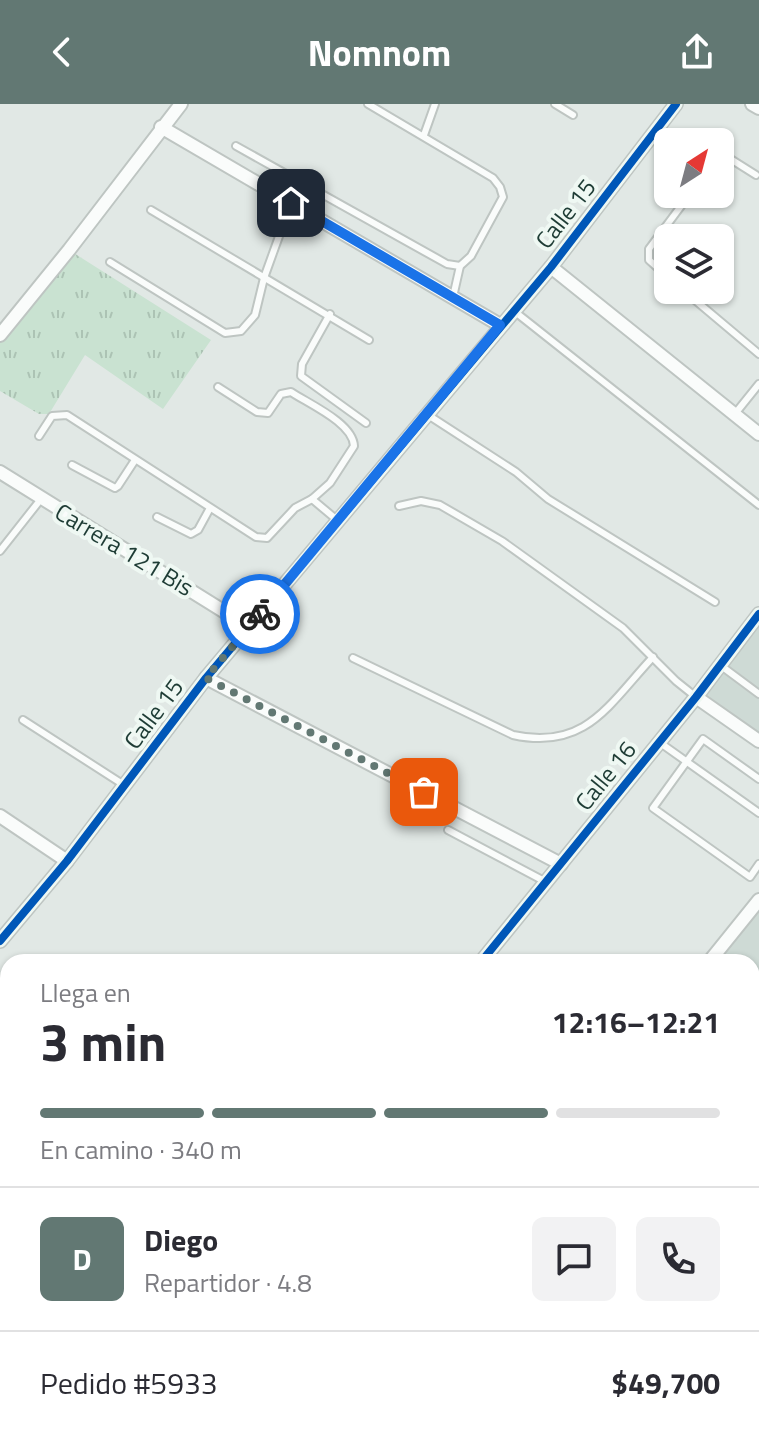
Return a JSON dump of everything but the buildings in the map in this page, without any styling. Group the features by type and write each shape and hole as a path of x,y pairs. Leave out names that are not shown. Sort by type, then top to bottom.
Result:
{"street":[{"path":"0,335 181,104"},
{"name":"Calle 15","path":"0,941 67,861 206,678 551,267 676,104"},
{"path":"752,104 759,108"},
{"path":"161,127 500,325"},
{"path":"551,267 759,434"},
{"name":"Carrera 121 Bis","path":"0,472 249,627"},
{"name":"Calle 16","path":"488,954 696,697 759,614"},
{"path":"206,678 561,864"},
{"path":"696,697 759,741"},
{"path":"0,816 67,861"},
{"path":"715,954 759,900"}],"lane":[{"path":"368,104 493,178 500,187 503,197 497,212 471,256 460,266 453,297"},
{"path":"424,135 435,104"},
{"path":"555,104 573,115"},
{"path":"236,146 447,264 460,266"},
{"path":"734,161 756,175"},
{"path":"110,262 225,333 241,331 255,315 264,278 291,203"},
{"path":"151,210 369,340"},
{"path":"654,242 649,249 649,260 654,264"},
{"path":"700,304 759,354"},
{"path":"514,311 759,505"},
{"path":"330,314 302,364 301,376 366,423"},
{"path":"734,415 759,384"},
{"path":"39,436 52,416 67,415 261,538 273,533 295,508 312,499 330,483 354,446 352,435 347,428 291,392 281,394 268,413 263,413 218,387"},
{"path":"428,415 516,472 548,499 715,602"},
{"path":"72,465 115,488 135,460"},
{"path":"0,551 41,499"},
{"path":"312,499 337,520"},
{"path":"399,506 421,501 440,505 502,541 623,628 696,697"},
{"path":"157,517 191,534 198,530 210,508"},
{"path":"353,658 513,735 534,740 553,739 590,725 653,657"},
{"path":"720,665 759,694"},
{"path":"23,720 125,786"},
{"path":"759,779 703,739 653,808 750,877 759,864"},
{"path":"659,742 759,813"},
{"path":"448,830 546,882"}],"shaded area":[{"path":"759,614 759,741 696,697"},
{"path":"759,900 759,954 715,954"}],"green space":[{"path":"69,250 211,340 163,409 85,355 49,414 39,414 0,391 0,335"}],"cycle path":[{"path":"0,941 67,861 206,678 551,267 676,104"},
{"path":"487,954 696,697 759,614"}],"way so far":[{"path":"260,614 206,678 424,792"}],"route":[{"path":"260,614 500,325 291,203"}]}
